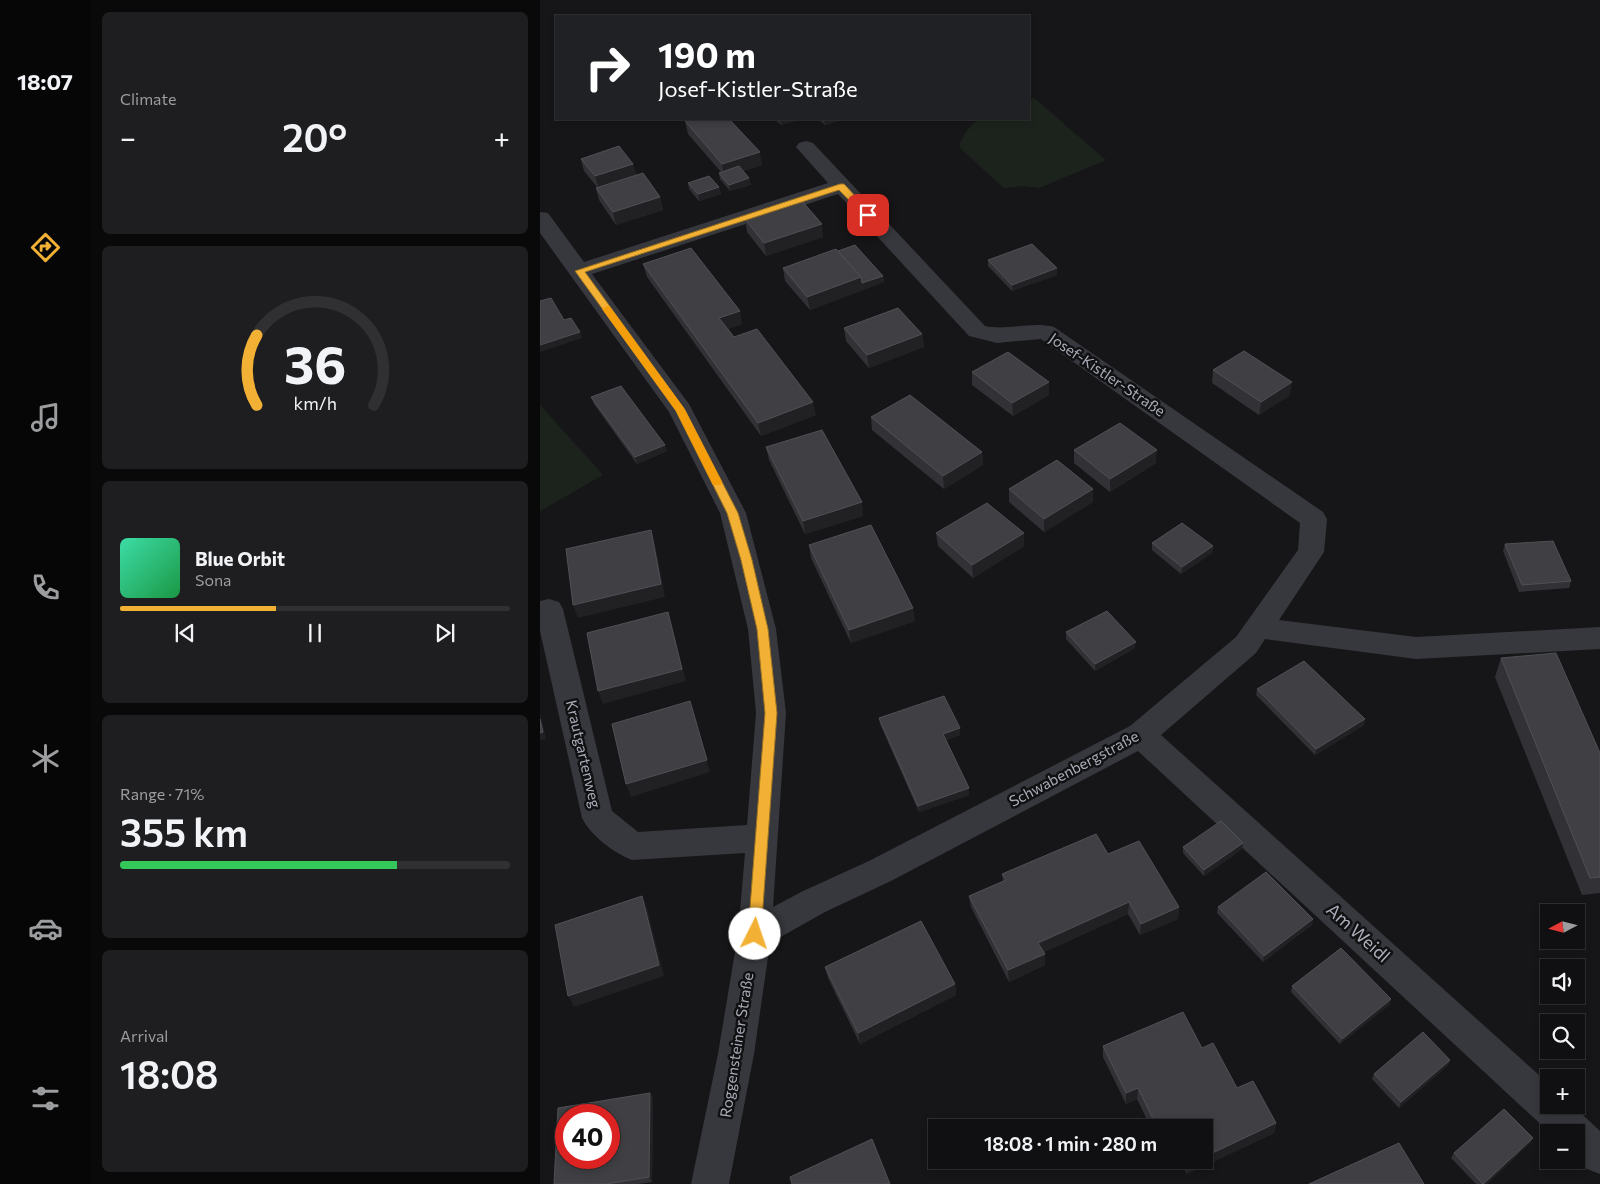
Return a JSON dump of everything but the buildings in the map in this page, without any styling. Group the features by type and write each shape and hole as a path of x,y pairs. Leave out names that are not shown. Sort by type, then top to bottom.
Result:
{"street":[{"name":"Josef-Kistler-Straße","path":"806,147 840,186 977,332 997,336 1026,332 1046,332 1314,519"},
{"path":"579,271 840,186"},
{"name":"Roggensteiner Straße","path":"540,218 680,410 733,513 762,629 771,713 755,934 736,1054 710,1184"},
{"name":"Schwabenbergstraße","path":"755,934 813,902 880,871 1140,735 1246,645 1260,628 1311,552 1314,519"},
{"name":"Krautgartenweg","path":"549,609 598,818 632,846 761,838"},
{"path":"1260,628 1416,648 1600,638"},
{"name":"Am Weidl","path":"1140,735 1566,1124"},
{"name":"Am Weidl","path":"1585,1142 1600,1156"}],"shaded area":[{"path":"1034,98 1106,160 1039,188 1023,186 1004,188 962,150 959,145 967,130 977,120 1030,120 1030,100"},
{"path":"540,405 603,475 540,511"}],"slow traffic":[{"path":"607,309 680,410 717,482"}],"route":[{"path":"755,934 771,713 762,629 746,560 733,513 680,410 579,271 840,186 868,215"}]}
